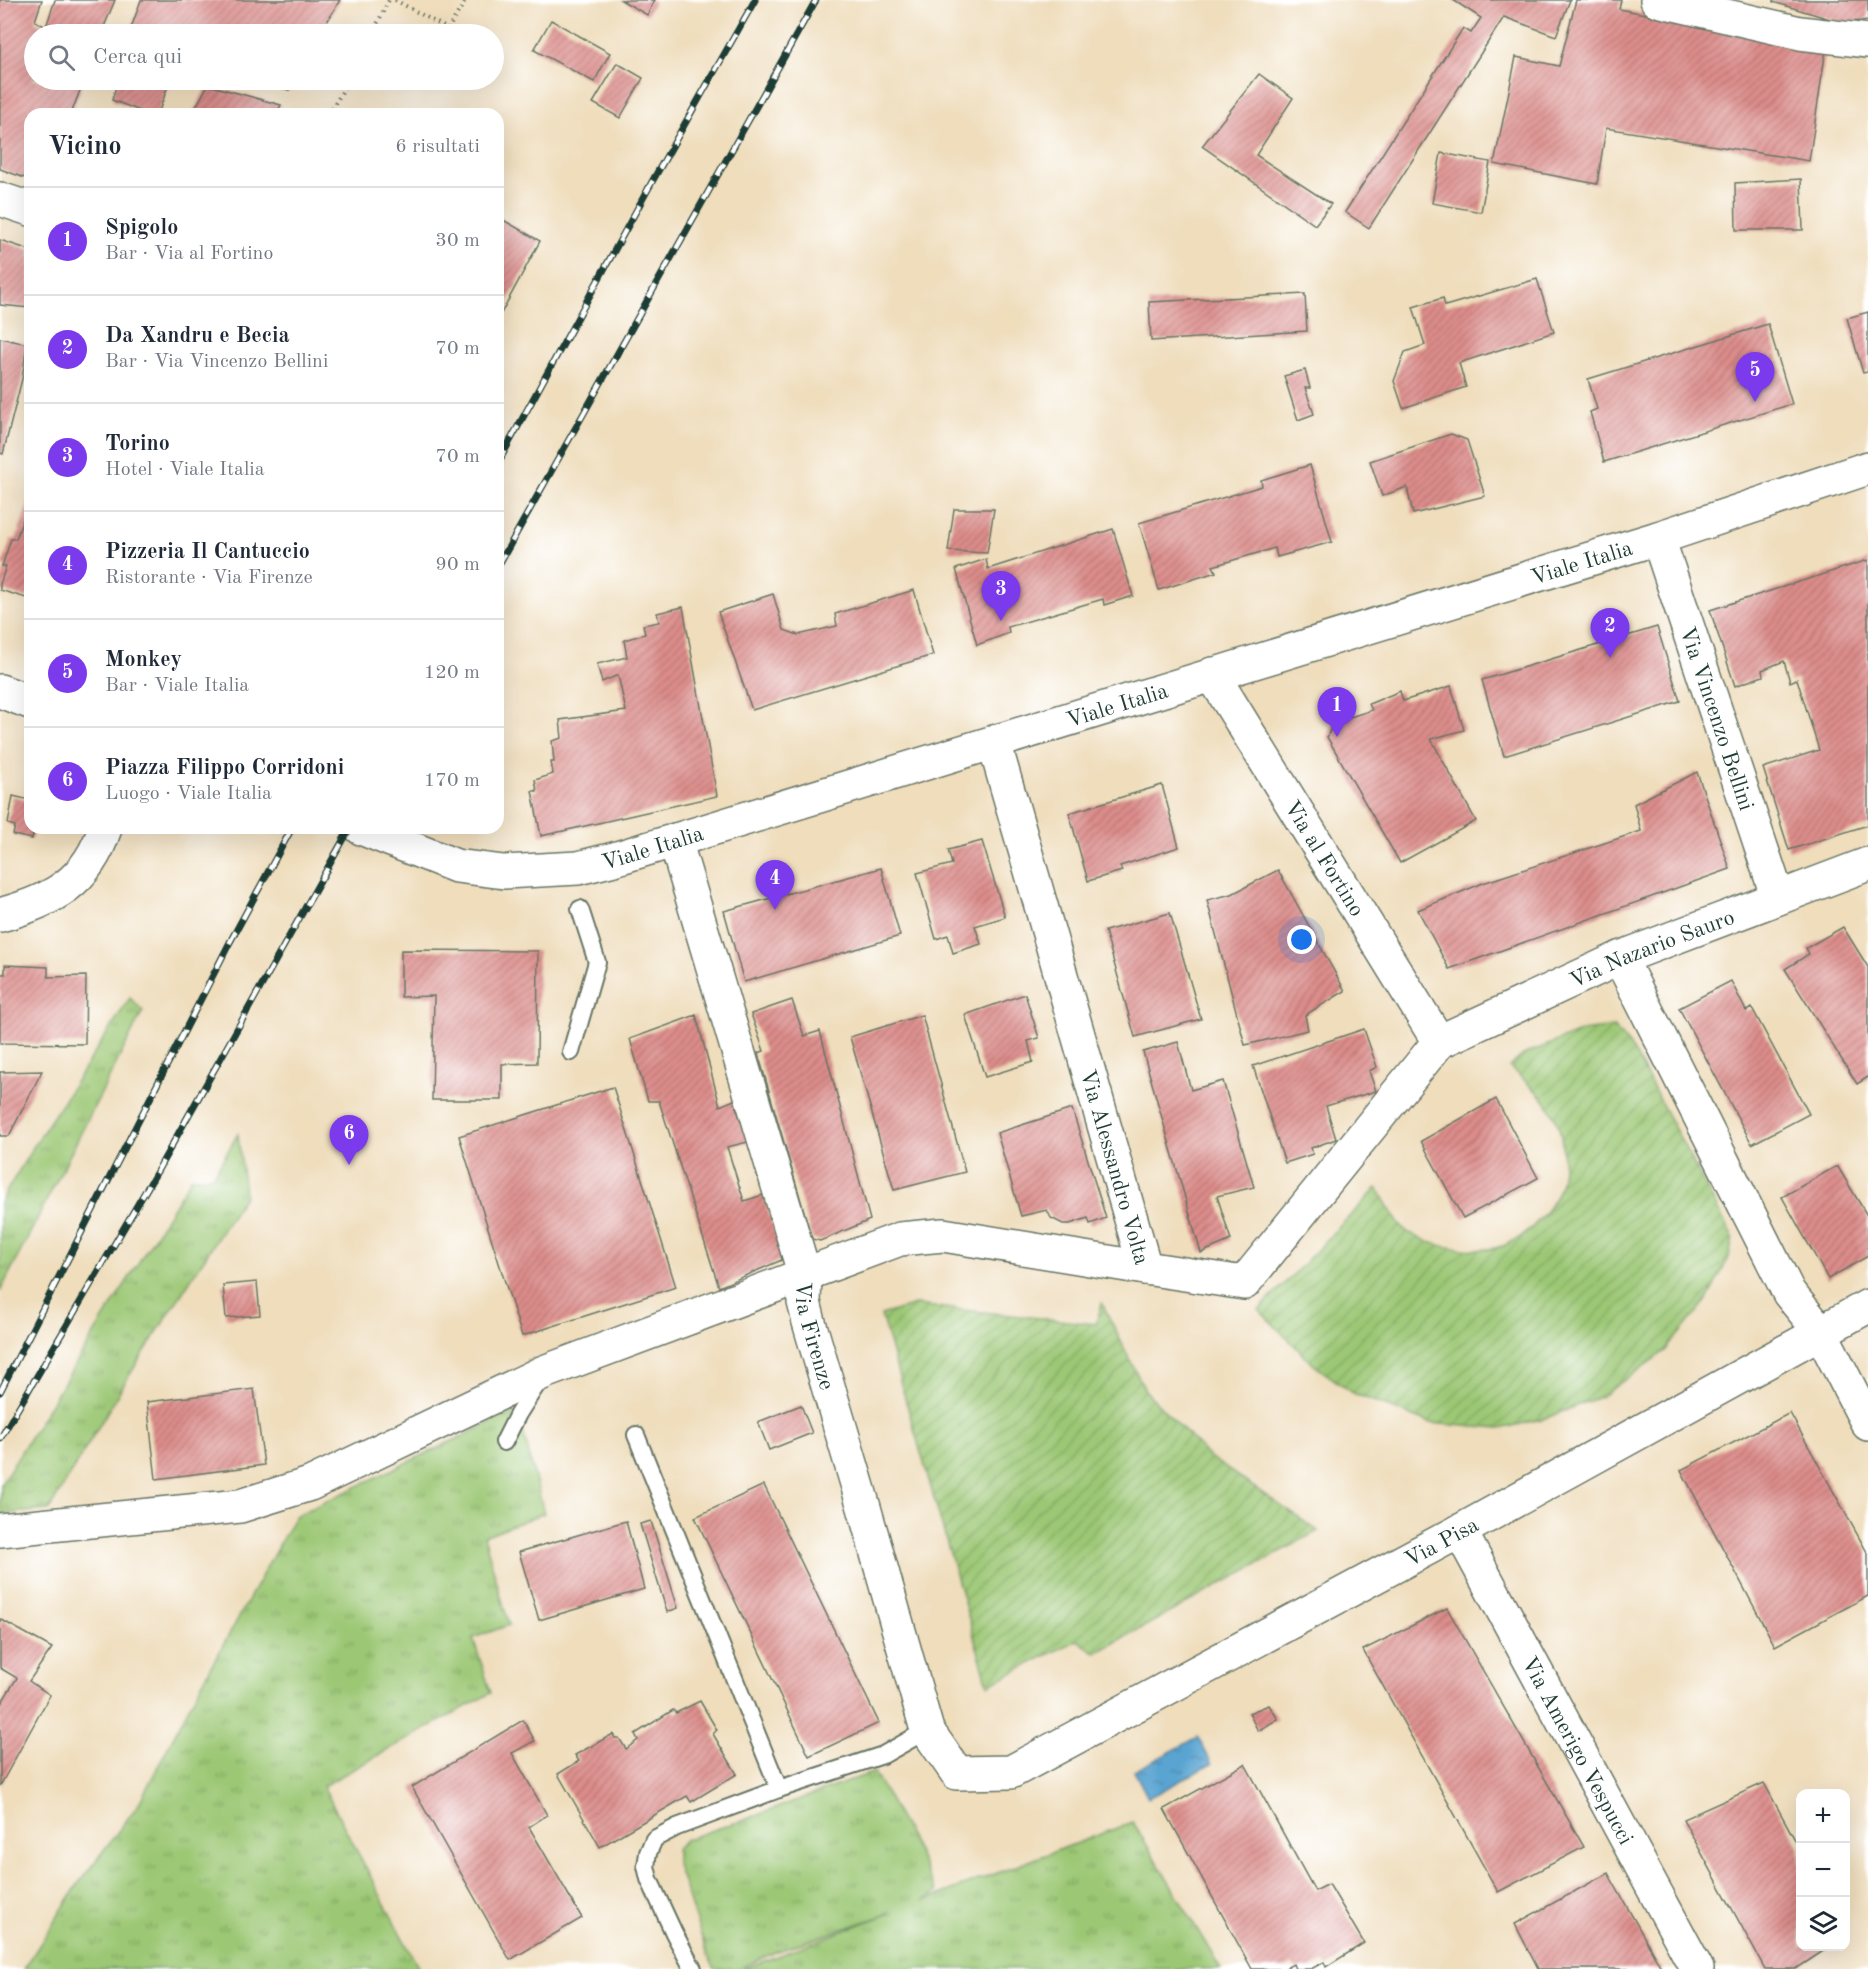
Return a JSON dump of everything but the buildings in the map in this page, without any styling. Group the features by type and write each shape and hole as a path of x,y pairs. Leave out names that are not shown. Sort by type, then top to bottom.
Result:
{"street":[{"path":"1658,0 1800,33 1868,41"},
{"path":"0,199 24,207"},
{"name":"Viale Italia","path":"377,834 456,866 504,872 578,868 614,859 1658,538 1868,468"},
{"name":"Via Vincenzo Bellini","path":"1658,538 1778,898"},
{"name":"Via al Fortino","path":"1212,674 1439,1042"},
{"path":"0,691 24,700"},
{"name":"Via Alessandro Volta","path":"994,742 1146,1268 1244,1284 1439,1042"},
{"path":"0,915 28,908 67,887 90,862 102,834"},
{"name":"Via Firenze","path":"675,840 805,1276 804,1302 809,1322 927,1730 957,1773 1011,1772"},
{"name":"Via Nazario Sauro","path":"1439,1042 1620,958 1868,864"},
{"path":"1620,958 1789,1293 1820,1331 1868,1424"},
{"path":"0,1530 240,1506 310,1484 544,1372 900,1239 943,1235 1146,1268"},
{"name":"Via Pisa","path":"1011,1772 1460,1531 1868,1306"},
{"name":"Via Amerigo Vespucci","path":"1460,1531 1697,1969"}],"lane":[{"path":"571,1052 597,962 580,909"},
{"path":"504,1443 544,1372"},
{"path":"636,1435 779,1789"},
{"path":"693,1969 649,1879 646,1866 648,1852 654,1839 677,1827 779,1789 883,1755 927,1730"}],"path":[{"path":"377,24 389,0"},
{"path":"395,0 439,24"},
{"path":"451,24 466,0"},
{"path":"333,108 343,90"}],"green space":[{"path":"130,998 143,1011 0,1292 0,1202"},
{"path":"1614,1027 1633,1050 1733,1238 1729,1257 1707,1300 1665,1351 1602,1396 1546,1418 1500,1429 1429,1423 1353,1393 1314,1365 1259,1310 1377,1188 1402,1227 1428,1241 1456,1248 1485,1249 1510,1243 1526,1232 1549,1208 1559,1190 1563,1166 1562,1143 1553,1113 1536,1092 1509,1067 1523,1055 1582,1031"},
{"path":"238,1134 245,1195 125,1382 49,1510 0,1514 1,1484 191,1178 213,1176"},
{"path":"1102,1303 1145,1390 1208,1456 1318,1531 1096,1653 1077,1640 988,1685 881,1315 915,1305 1096,1324"},
{"path":"513,1412 523,1431 544,1513 484,1536 509,1625 473,1638 491,1693 323,1786 419,1969 24,1969 79,1883 138,1805 191,1703 295,1516"},
{"path":"874,1772 911,1839 936,1892 923,1901 1133,1822 1221,1969 743,1969 890,1913 775,1952 739,1969 715,1969 708,1956 676,1862 676,1849 686,1839"}],"water":[{"path":"1198,1737 1212,1764 1148,1798 1134,1771"}],"railway":[{"path":"504,452 755,0"},
{"path":"504,555 816,0"},
{"path":"0,1392 230,942 289,834"},
{"path":"0,1439 159,1168 347,834"}],"place":[{"name":"Monkey","path":"1755,402"},
{"name":"Torino","path":"1001,621"},
{"name":"Da Xandru e Becia","path":"1610,658"},
{"name":"Spigolo","path":"1337,737"},
{"name":"Pizzeria Il Cantuccio","path":"775,910"},
{"name":"Piazza Filippo Corridoni","path":"349,1165"}]}
